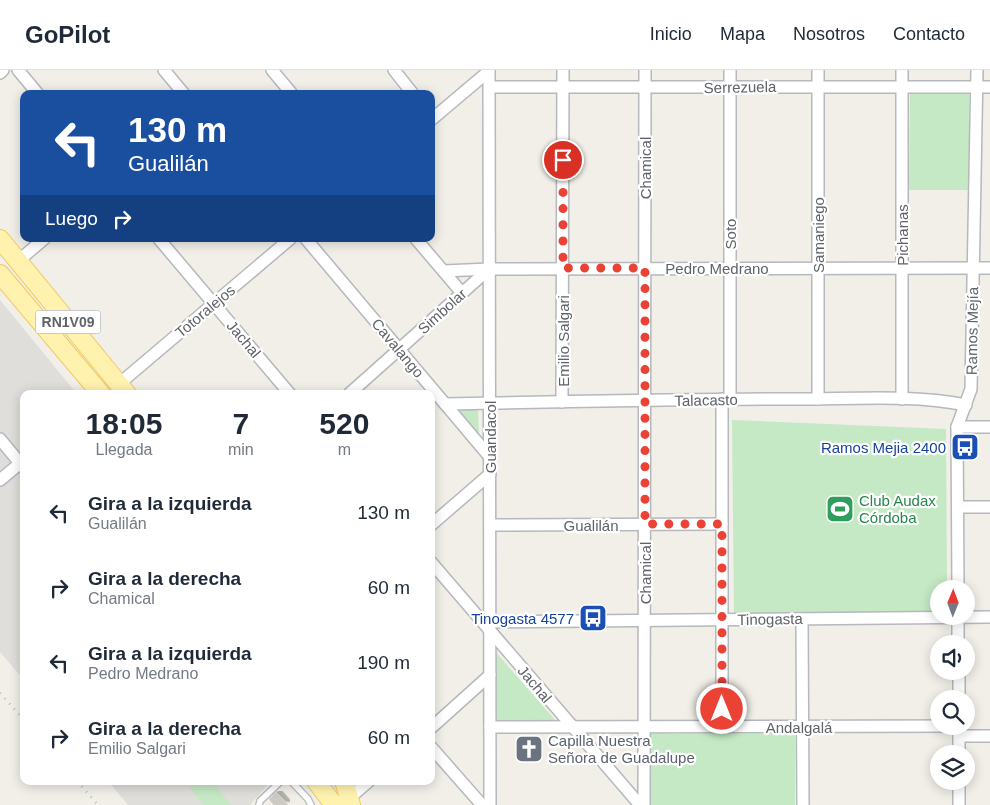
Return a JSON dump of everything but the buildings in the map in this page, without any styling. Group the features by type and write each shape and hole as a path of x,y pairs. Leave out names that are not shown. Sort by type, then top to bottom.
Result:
{"main road":[{"name":"RN1V09","path":"7,248 123,389"},
{"name":"RN1V09","path":"0,274 98,390"},
{"path":"321,785 344,804"},
{"path":"344,785 344,804"}],"street":[{"path":"0,73 4,70"},
{"path":"18,70 35,90"},
{"path":"164,70 181,90"},
{"path":"272,70 289,90"},
{"path":"394,70 410,90"},
{"name":"Emilio Salgari","path":"562,402 563,70"},
{"name":"Chamical","path":"644,805 645,70"},
{"name":"Soto","path":"722,727 722,524 730,268 730,70"},
{"name":"Samaniego","path":"818,70 818,399"},
{"name":"Pichanas","path":"902,70 902,399"},
{"name":"Ramos Mejía","path":"958,580 957,427 971,389 977,70"},
{"path":"435,116 489,71"},
{"name":"Guandacol","path":"489,71 490,805"},
{"name":"Serrezuela","path":"490,87 990,87"},
{"path":"7,248 32,242"},
{"name":"Jachal","path":"162,242 287,390"},
{"name":"Totoralejos","path":"123,389 214,304 286,242"},
{"name":"Cavalango","path":"309,242 433,390"},
{"path":"419,242 462,293"},
{"name":"Pedro Medrano","path":"444,271 490,268 990,268"},
{"name":"Simbolar","path":"353,390 490,268"},
{"name":"Cavalango","path":"435,392 489,456"},
{"name":"Talacasto","path":"445,404 726,399 902,399 941,401 966,405"},
{"path":"957,427 990,427"},
{"path":"0,440 20,462"},
{"path":"0,480 20,465"},
{"path":"435,522 490,474"},
{"path":"958,506 990,507"},
{"name":"Gualilán","path":"490,525 722,524"},
{"name":"Jachal","path":"435,566 490,627 571,727 640,805"},
{"name":"Tinogasta","path":"490,627 645,621 930,617"},
{"name":"Tinogasta","path":"975,617 990,617"},
{"path":"802,619 803,805"},
{"path":"435,724 490,675"},
{"name":"Andalgalá","path":"490,727 802,727 930,729"},
{"name":"Andalgalá","path":"975,733 990,736"},
{"path":"435,752 482,805"},
{"path":"344,804 365,785"},
{"path":"959,790 959,805"}],"lane":[{"path":"259,805 260,801 277,785"},
{"path":"296,785 311,805"}],"shaded area":[{"path":"0,300 74,390 20,390 20,675 0,652"},
{"path":"111,785 268,785 250,805 128,805"}],"green space":[{"path":"910,93 969,94 969,190 909,190"},
{"path":"475,407 478,411 479,434 477,437 456,411 459,408"},
{"name":"Club Audax Córdoba","path":"732,420 946,429 947,580 930,580 930,611 734,614"},
{"path":"493,649 556,721 494,720"},
{"path":"650,734 795,734 795,805 650,805"},
{"path":"188,785 215,785 231,805 203,805"}],"railway":[{"path":"0,693 20,716"},
{"path":"80,785 98,805"}],"place":[{"name":"Ramos Mejia 2400","path":"965,447"},
{"name":"Club Audax Córdoba","path":"840,509"},
{"name":"Tinogasta 4577","path":"593,618"},
{"name":"Capilla Nuestra Señora de Guadalupe","path":"529,749"}],"route":[{"path":"563,160 563,268 645,268 645,524 722,524 722,709"}]}
